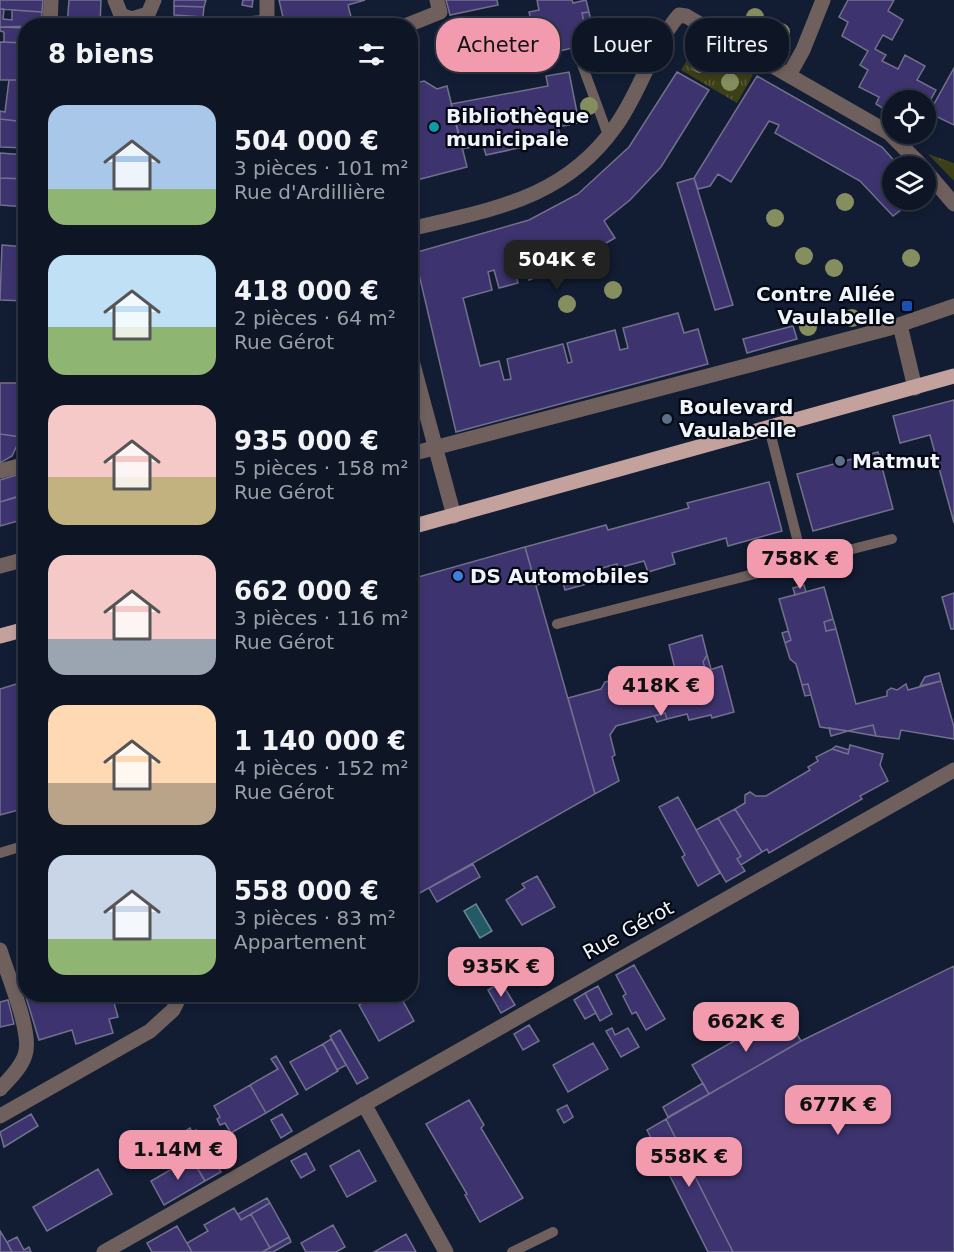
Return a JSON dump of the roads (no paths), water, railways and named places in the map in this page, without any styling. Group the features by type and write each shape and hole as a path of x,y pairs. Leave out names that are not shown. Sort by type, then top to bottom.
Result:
{"main road":[{"path":"418,525 954,376"},
{"path":"0,636 18,631"}],"street":[{"path":"50,18 51,0"},
{"path":"115,0 121,15 126,18"},
{"path":"144,18 154,0"},
{"path":"266,18 267,0"},
{"path":"418,21 440,12 437,0"},
{"path":"789,75 803,50 823,0"},
{"path":"418,227 521,201 568,177 608,135 679,15 686,16 889,133 912,156"},
{"path":"936,183 954,204"},
{"path":"418,452 900,325 954,306"},
{"path":"900,325 915,388"},
{"path":"418,385 454,516"},
{"path":"0,471 18,466"},
{"path":"0,566 18,561"},
{"name":"Rue Gérot","path":"104,1252 954,770"},
{"path":"0,950 26,1035 26,1054 14,1074 0,1089"},
{"path":"0,1116 150,1031 173,1010 177,1002"},
{"path":"364,1104 446,1252"}],"lane":[{"path":"585,72 608,135"},
{"path":"769,428 803,562"},
{"path":"557,624 892,539"},
{"path":"0,853 18,847"},
{"path":"512,1252 553,1232"}],"place":[{"name":"Bibliothèque municipale","path":"434,127"},
{"name":"Contre Allée Vaulabelle","path":"907,306"},
{"name":"Boulevard Vaulabelle","path":"667,419"},
{"name":"Matmut","path":"840,461"},
{"name":"DS Automobiles","path":"458,576"}]}
